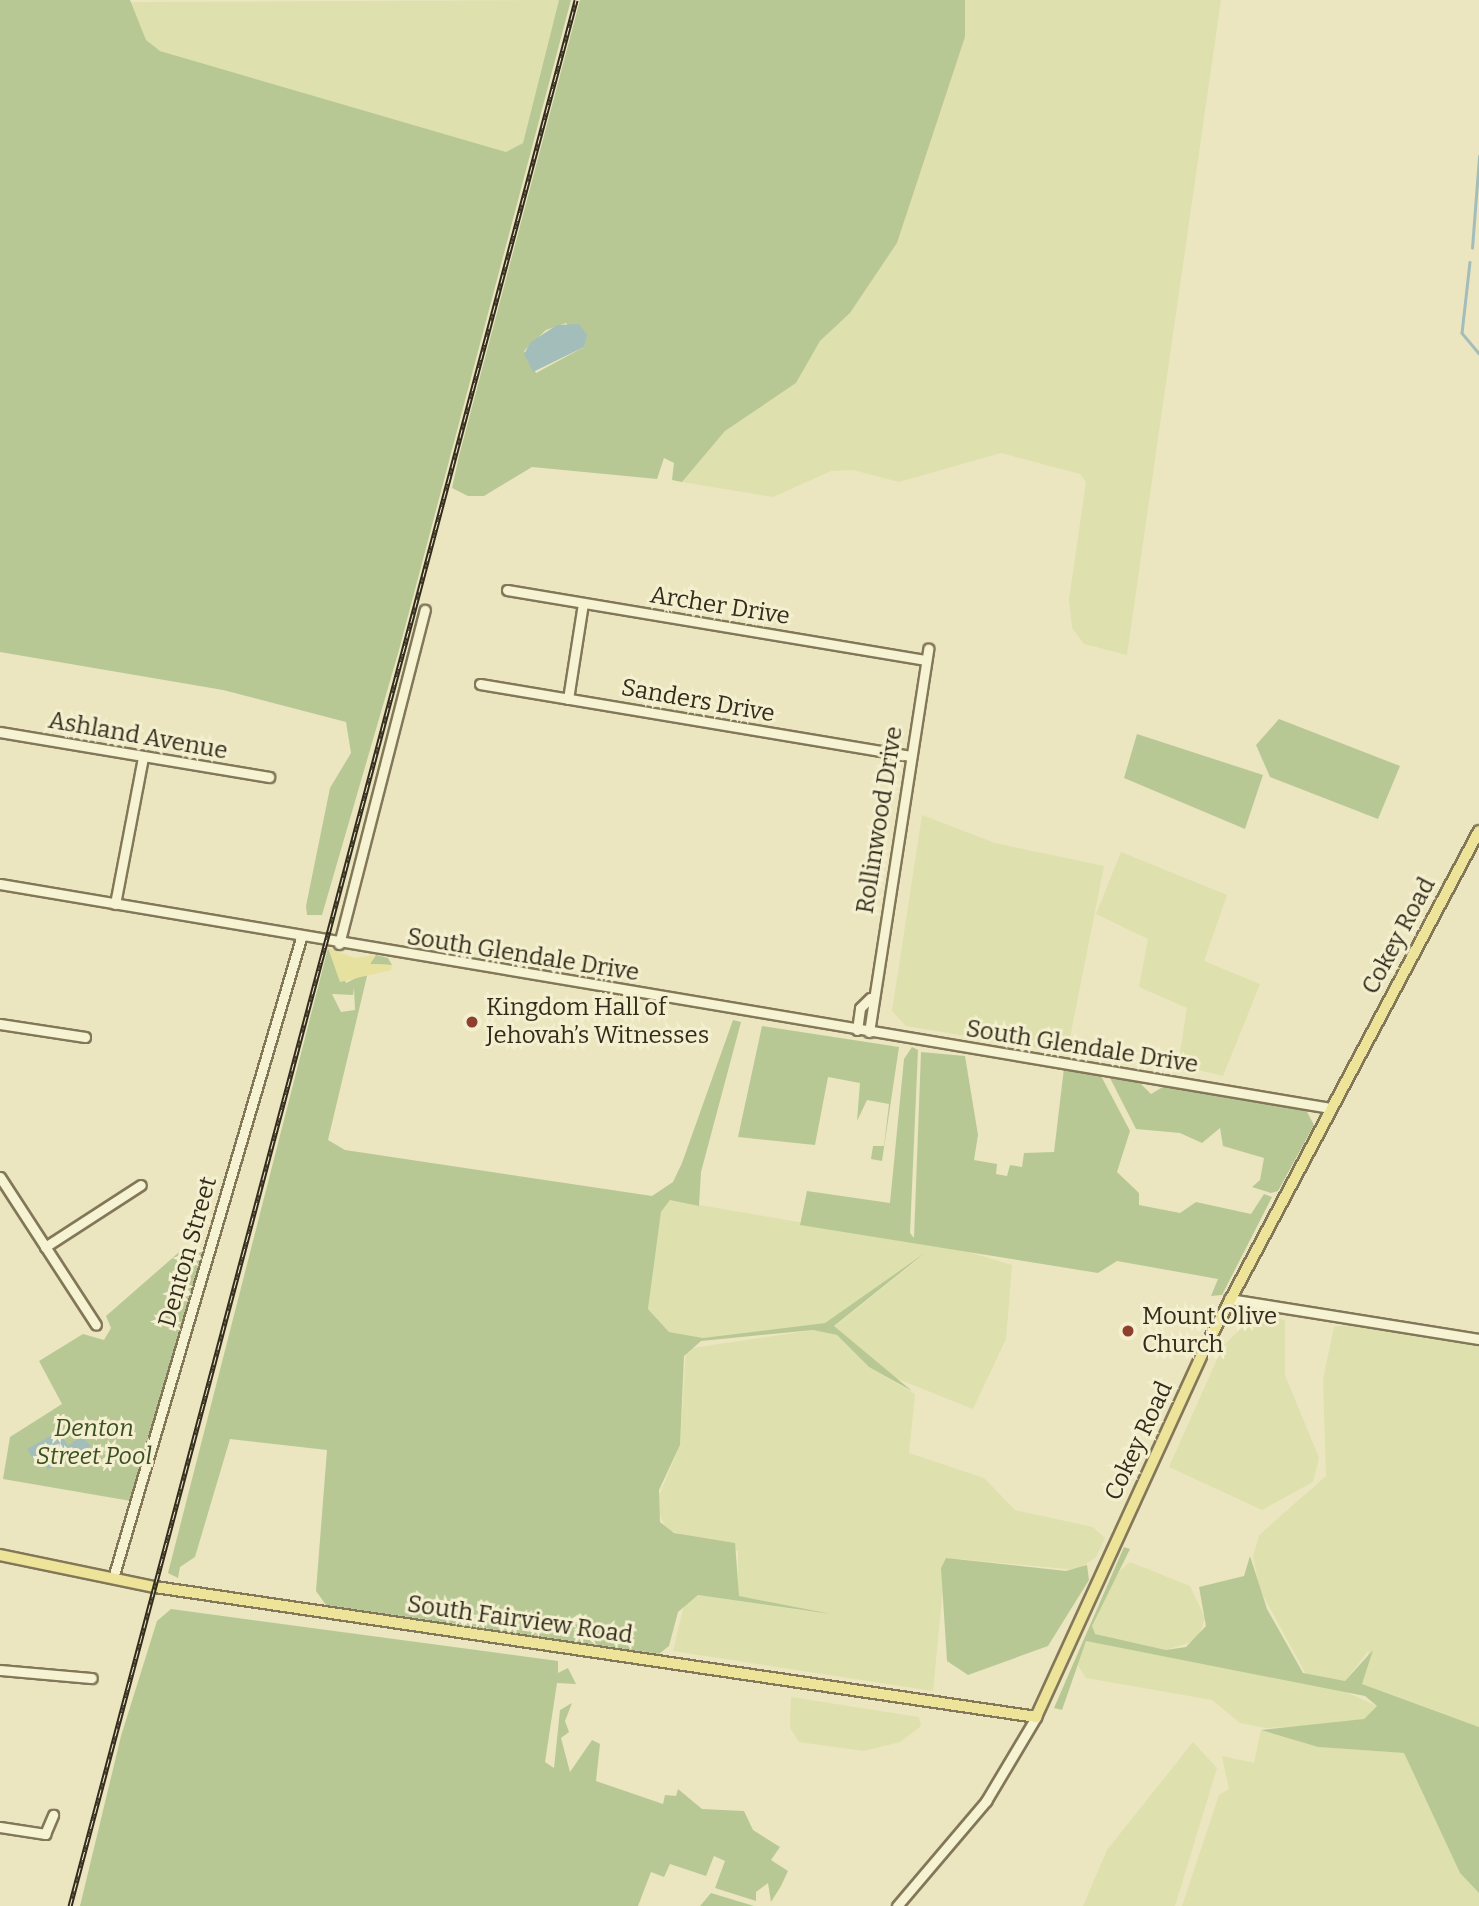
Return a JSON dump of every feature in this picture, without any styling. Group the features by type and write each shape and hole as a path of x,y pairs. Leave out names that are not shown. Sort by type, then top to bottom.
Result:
{"main road":[{"name":"Cokey Road","path":"1036,1717 1229,1299 1479,831"},
{"name":"South Fairview Road","path":"0,1555 113,1578 1036,1717"}],"street":[{"name":"Archer Drive","path":"507,590 926,660"},
{"path":"568,699 583,603"},
{"path":"339,944 425,610"},
{"name":"Rollinwood Drive","path":"869,1032 870,998 928,649"},
{"name":"Sanders Drive","path":"480,684 909,756"},
{"name":"Ashland Avenue","path":"0,732 269,777"},
{"path":"115,904 144,757"},
{"name":"South Glendale Drive","path":"0,884 301,938 1330,1108"},
{"name":"Denton Street","path":"113,1578 301,938"},
{"name":"Rollinwood Drive","path":"857,1030 860,1008 870,998"},
{"path":"0,1024 85,1037"},
{"path":"0,1177 96,1325"},
{"path":"45,1247 141,1185"},
{"path":"1229,1299 1479,1339"},
{"path":"0,1670 92,1678"},
{"name":"Cokey Road","path":"897,1906 986,1801 1036,1717"},
{"path":"0,1828 45,1834 53,1815"}],"green space":[{"path":"0,0 130,0 146,40 160,51 506,152 523,143 559,0 571,0 399,650 322,915 307,915 306,906 330,788 351,753 346,722 223,690 0,652"},
{"path":"559,0 523,143 506,152 160,51 146,41 130,2"},
{"path":"580,0 965,0 965,37 897,243 850,313 820,341 796,383 725,431 682,482 672,480 674,463 664,458 657,479 532,467 484,496 468,496 452,488","holes":["566,323 584,347 536,373 524,351 546,330"]},
{"path":"965,0 1221,0 1127,655 1084,644 1072,628 1069,599 1086,482 1080,474 1001,453 899,482 853,470 831,471 773,497 682,482 725,431 796,383 820,341 850,313 897,243 965,37"},
{"path":"1279,719 1400,766 1378,819 1270,777 1256,745"},
{"path":"1137,734 1263,775 1245,829 1124,778"},
{"path":"922,815 995,843 1104,866 1067,1053 906,1026 892,1011"},
{"path":"1121,852 1227,895 1204,961 1260,984 1223,1076 1178,1065 1187,1008 1139,987 1148,939 1096,914"},
{"path":"328,948 346,983 368,972 328,1140 345,1150 652,1196 673,1182 733,1020 741,1022 701,1172 699,1206 670,1200 661,1212 648,1309 669,1332 703,1338 825,1323 925,1253 834,1326 912,1391 869,1367 837,1335 813,1330 701,1341 684,1356 680,1445 659,1490 660,1522 674,1533 735,1543 739,1596 831,1614 698,1595 678,1612 669,1646 659,1654 326,1605 316,1591 327,1450 230,1439 195,1557 180,1567 178,1578 168,1573","holes":["354,988 355,1010 341,1012 332,994 353,995"]},
{"path":"376,955 388,958 392,965 370,964"},
{"path":"762,1026 899,1047 882,1161 871,1159 873,1146 884,1146 889,1104 867,1100 857,1121 860,1083 828,1077 815,1145 738,1137"},
{"path":"912,1047 918,1050 910,1233 914,1238 921,1052 965,1056 978,1135 974,1160 997,1164 996,1174 1007,1176 1010,1165 1022,1167 1024,1153 1054,1152 1064,1068 1100,1074 1130,1131 1117,1172 1139,1193 1139,1205 1180,1213 1196,1202 1251,1214 1264,1194 1272,1197 1222,1295 1211,1296 1218,1279 1117,1261 1098,1273 800,1225 807,1191 890,1203 904,1059"},
{"path":"1110,1078 1138,1081 1151,1094 1166,1085 1306,1110 1314,1125 1278,1191 1271,1193 1252,1187 1260,1180 1264,1158 1223,1146 1220,1128 1202,1143 1180,1133 1136,1129"},
{"path":"670,1200 962,1250 1012,1265 1006,1339 973,1409 893,1377 834,1327 925,1254 825,1323 703,1338 669,1332 648,1309 661,1212"},
{"name":"Denton Street Pool","path":"185,1247 203,1252 131,1501 3,1479 10,1437 62,1404 39,1361 83,1334 104,1340 111,1328 106,1316"},
{"path":"1257,1313 1285,1320 1285,1375 1319,1458 1313,1482 1262,1510 1169,1467 1223,1346"},
{"path":"1347,1325 1479,1346 1479,1727 1362,1684 1369,1650 1345,1681 1307,1676 1260,1590 1253,1557 1259,1535 1326,1476 1323,1379 1334,1327"},
{"path":"813,1330 837,1335 869,1367 915,1394 909,1453 984,1478 1015,1510 1093,1527 1105,1538 1096,1557 1078,1570 946,1558 933,1691 673,1651 684,1605 698,1595 812,1612 738,1596 738,1551 667,1530 655,1505 680,1445 686,1349"},
{"path":"1124,1547 1130,1549 1092,1626 1095,1634 1166,1650 1186,1647 1206,1626 1199,1587 1244,1576 1250,1556 1267,1609 1303,1673 1345,1681 1373,1650 1362,1684 1479,1727 1479,1893 1460,1873 1404,1753 1318,1747 1261,1730 1364,1719 1377,1706 1365,1696 1086,1641 1062,1710 1054,1708"},
{"path":"946,1558 1066,1571 1087,1565 1089,1580 1048,1646 968,1675 947,1661 941,1568"},
{"path":"1130,1562 1190,1586 1205,1618 1198,1640 1166,1650 1094,1634 1092,1626 1112,1578"},
{"path":"171,1609 558,1661 558,1673 568,1668 576,1684 557,1683 545,1762 554,1768 560,1710 572,1703 565,1721 569,1732 561,1738 570,1772 592,1740 600,1744 596,1781 663,1804 665,1795 676,1796 678,1789 702,1809 744,1811 753,1830 780,1847 771,1860 788,1871 771,1902 768,1883 756,1892 756,1901 715,1888 725,1861 714,1856 706,1876 670,1864 664,1877 651,1872 638,1906 80,1906 121,1736 157,1621"},
{"path":"1086,1641 1341,1690 1377,1706 1364,1719 1343,1724 1265,1728 1240,1723 1212,1700 1086,1678 1077,1664"},
{"path":"791,1697 919,1717 921,1726 900,1742 863,1751 799,1742 790,1728"},
{"path":"1261,1730 1318,1747 1404,1753 1460,1873 1479,1893 1479,1906 1182,1906 1219,1795 1229,1789 1222,1756 1254,1763"},
{"path":"1193,1742 1217,1768 1175,1906 1083,1906 1107,1850"},
{"path":"711,1893 754,1906 700,1906"}],"sand":[{"path":"328,948 355,958 375,955 370,964 392,965 391,970 340,982"}],"water":[{"path":"579,324 587,335 584,347 533,372 524,354 531,342 557,325"},
{"path":"59,1431 68,1446 81,1436 91,1446 47,1470 45,1454 34,1460 27,1449"}],"waterway":[{"path":"1472,248 1479,156"},
{"path":"1470,262 1462,333 1479,353"}],"railway":[{"path":"70,1906 576,0"}],"place":[{"name":"Kingdom Hall of Jehovah’s Witnesses","path":"472,1022"},
{"name":"Mount Olive Church","path":"1128,1331"}]}
